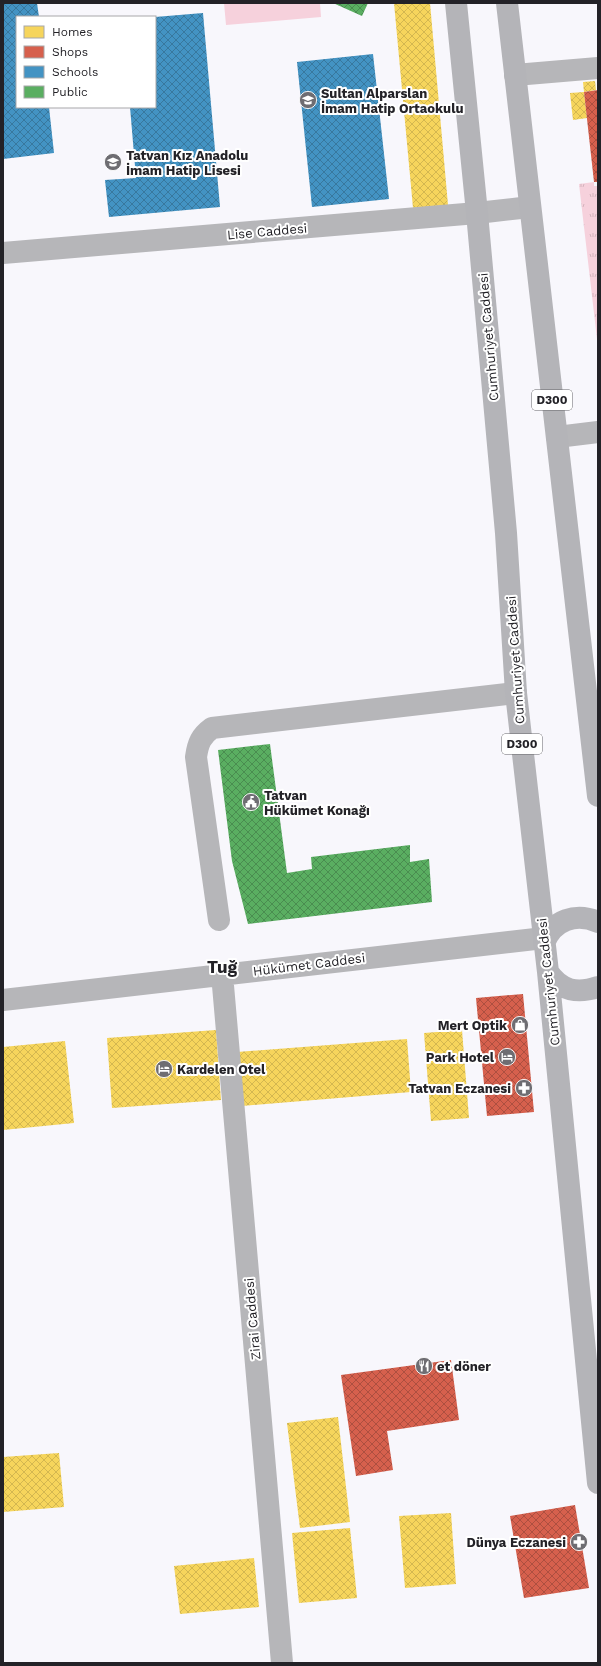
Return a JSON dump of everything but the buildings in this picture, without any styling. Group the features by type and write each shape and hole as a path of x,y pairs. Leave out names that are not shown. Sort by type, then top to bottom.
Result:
{"highway":[{"name":"Cumhuriyet Caddesi","path":"456,3 506,533 516,693 548,972 598,1483"},
{"name":"D300","path":"507,3 598,796"},
{"path":"544,940 554,927 564,920 576,917 588,918 598,922"},
{"path":"548,972 553,980 562,987 574,991 586,991 598,987"}],"street":[{"path":"515,75 598,68"},
{"name":"Lise Caddesi","path":"3,253 477,213 530,207"},
{"path":"557,436 598,432"},
{"path":"219,920 196,757 198,744 202,735 207,731 212,728 232,725 516,693"},
{"name":"Hükümet Caddesi","path":"3,1000 222,974 544,940"},
{"name":"Zirai Caddesi","path":"222,974 282,1663"}],"green space":[{"path":"224,3 320,3 321,17 226,25"},
{"path":"594,182 594,186 598,186 597,339 579,184"}],"place":[{"name":"Sultan Alparslan İmam Hatip Ortaokulu","path":"308,100"},
{"name":"Tatvan Kız Anadolu İmam Hatip Lisesi","path":"113,162"},
{"name":"Tatvan Hükümet Konağı","path":"251,802"},
{"name":"Mert Optik","path":"520,1025"},
{"name":"Park Hotel","path":"507,1057"},
{"name":"Kardelen Otel","path":"164,1069"},
{"name":"Tatvan Eczanesi","path":"524,1088"},
{"name":"et döner","path":"424,1366"},
{"name":"Dünya Eczanesi","path":"579,1542"}],"district":[{"name":"Tuğ","path":"222,967"}]}
